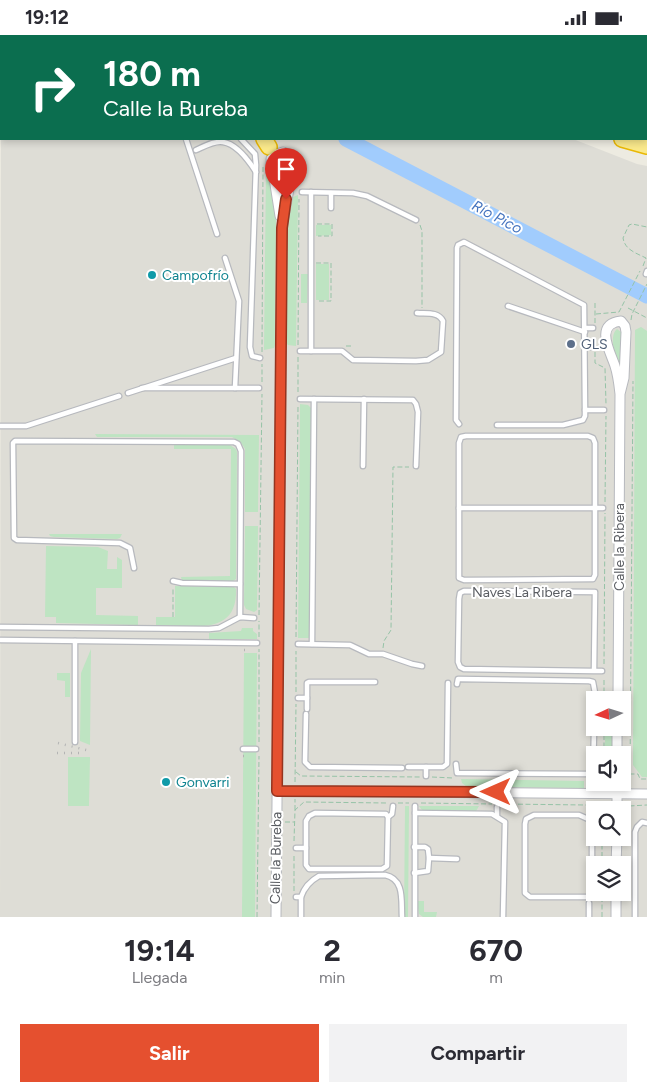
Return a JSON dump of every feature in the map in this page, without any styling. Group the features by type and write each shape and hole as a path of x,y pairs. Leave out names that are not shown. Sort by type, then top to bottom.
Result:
{"highway":[{"path":"626,140 647,146"}],"street":[{"name":"Calle la Bureba","path":"267,143 267,163 277,189 282,228 276,917"},
{"name":"Calle la Bureba","path":"267,163 274,155 283,152 290,155 294,161 282,228"},
{"name":"Calle la Ribera","path":"618,691 620,394 618,377 606,335 607,328 612,323 621,321 625,326 626,332 624,378 620,394"},
{"path":"277,791 647,793"},
{"path":"617,793 617,801"},
{"path":"616,901 616,917"}],"lane":[{"path":"186,140 217,234"},
{"path":"242,140 254,154 256,172 250,347 252,355 260,358"},
{"path":"196,149 220,142 226,143 247,158 256,172"},
{"path":"301,192 353,193 367,196 416,220"},
{"path":"311,351 312,192"},
{"path":"331,193 331,208"},
{"path":"457,422 457,248 458,245 464,242 581,302 585,309 585,416 583,420 563,425 497,425"},
{"path":"225,258 238,301 235,388"},
{"path":"508,306 585,330 594,328"},
{"path":"300,351 342,351 353,360 416,361 428,359 441,352 442,321 441,317 435,314 419,313"},
{"path":"585,347 594,347"},
{"path":"128,393 236,358"},
{"path":"142,388 259,388"},
{"path":"0,426 26,426 119,396"},
{"path":"300,399 408,398 413,400 418,412 416,466"},
{"path":"312,645 314,399"},
{"path":"363,466 364,399"},
{"path":"585,410 604,410"},
{"path":"588,436 593,438 595,443 595,508 595,575 593,579 464,580 459,578 459,443 461,437 588,436"},
{"path":"134,568 130,548 125,545 101,542 17,540 14,538 13,443 15,441 234,442 238,444 241,451 240,617"},
{"path":"459,508 603,508"},
{"path":"173,581 182,583 240,584"},
{"name":"Naves La Ribera","path":"595,592 464,591 460,593 458,608 458,662 460,667 464,669 603,671"},
{"path":"594,671 595,592 603,592"},
{"path":"0,627 209,629 219,628 240,617 254,618"},
{"path":"0,640 257,643"},
{"path":"75,742 76,641"},
{"path":"298,645 350,645 369,653 382,654 422,666"},
{"path":"457,684 458,679 589,681 594,682 595,691"},
{"path":"375,682 311,681 307,683 306,764 310,767 443,767 447,764 448,683"},
{"path":"298,698 307,698"},
{"path":"456,764 456,775 593,772 594,736"},
{"path":"243,749 256,749"},
{"path":"297,759 305,759"},
{"path":"426,767 426,775"},
{"path":"388,817 382,813 315,813 309,816 306,821 306,865 309,869 385,868 387,866 388,817 392,814 393,805"},
{"path":"415,806 415,917"},
{"path":"497,807 497,816"},
{"path":"415,813 488,814 497,816 504,822 503,917"},
{"path":"586,818 579,815 534,815 526,819 525,893 530,897 586,897"},
{"path":"635,917 633,852 635,833 642,823 647,823"},
{"path":"414,847 425,847 428,849 429,858 428,871 414,873"},
{"path":"296,848 306,848"},
{"path":"429,858 457,859"},
{"path":"299,916 297,897 312,880 319,876 389,876 394,878 401,890 402,917"},
{"path":"589,903 589,917"}],"path":[{"path":"257,917 267,163"},
{"path":"297,897 295,771 301,192"},
{"path":"416,220 422,231 419,313"},
{"path":"315,224 332,224 332,236 315,237"},
{"path":"645,261 646,258 627,248 623,238 629,225 647,227"},
{"path":"315,263 331,263 331,301 315,301"},
{"path":"595,314 619,312 639,272"},
{"path":"631,323 633,311 647,284"},
{"path":"594,328 595,303"},
{"path":"628,308 647,317"},
{"path":"594,347 595,363 605,368 603,671"},
{"path":"630,746 633,380"},
{"path":"382,654 384,641 391,630 394,467 416,466"},
{"path":"173,581 173,617"},
{"path":"604,678 604,691"},
{"path":"295,771 301,776 456,775"},
{"path":"631,774 638,774 640,779 647,779"},
{"path":"295,810 304,802 586,805"},
{"path":"631,806 647,805"},
{"path":"601,901 602,917"}],"shaded area":[{"path":"1,140 576,140 637,164 647,166 647,917 0,917"}],"green space":[{"path":"281,157 286,158 289,165 282,200 276,165 277,159"},
{"path":"266,169 274,200 276,220 275,345 274,348 264,350"},
{"path":"298,195 296,346 288,345 285,342 285,228 290,200"},
{"path":"316,225 331,225 331,235 316,236"},
{"path":"316,264 329,264 329,300 316,300"},
{"path":"301,274 308,274 307,303 301,303"},
{"path":"641,327 647,331 647,777 642,777 633,765 635,330"},
{"path":"617,329 622,335 620,375 613,344 614,333"},
{"path":"300,404 308,405 311,408 309,638 298,638"},
{"path":"95,434 259,435 258,512 245,512 245,449 240,442 232,437 97,437"},
{"path":"174,445 230,445 236,449 236,579 233,581 182,581 181,577 230,576 231,449 174,449"},
{"path":"245,526 258,526 257,610 254,612 246,609 244,605"},
{"path":"49,534 122,534 117,539 54,537"},
{"path":"46,546 98,547 108,551 107,569 117,569 117,557 122,560 122,588 96,588 96,615 138,616 138,625 56,623 56,617 45,617"},
{"path":"175,586 234,587 236,589 234,605 229,615 220,622 209,625 196,627 156,625 156,617 175,617"},
{"path":"242,628 253,628 253,631 257,634 257,639 209,639 209,633 241,631"},
{"path":"91,649 90,745 80,741 81,673"},
{"path":"244,653 257,653 255,917 242,917"},
{"path":"57,673 70,673 70,697 65,697 65,681 57,680"},
{"path":"605,736 612,736 612,746 605,746"},
{"path":"68,757 90,757 89,806 68,806"},
{"path":"461,779 584,781 584,788 467,787 462,783"},
{"path":"405,806 409,806 408,917 404,917"},
{"path":"419,806 479,806 476,811 422,810"},
{"path":"417,901 424,901 424,912 437,912 436,917 423,917 419,914"}],"waterway":[{"name":"Río Pico","path":"348,140 647,296"}],"railway":[{"path":"244,650 250,650"},
{"path":"58,743 90,751"},
{"path":"57,753 82,753"},
{"path":"243,756 249,756"}],"place":[{"name":"Campofrío","path":"152,275"},
{"name":"GLS","path":"571,344"},
{"name":"Gonvarri","path":"166,782"}],"route":[{"path":"286,199 282,228 277,791 496,792"}]}
